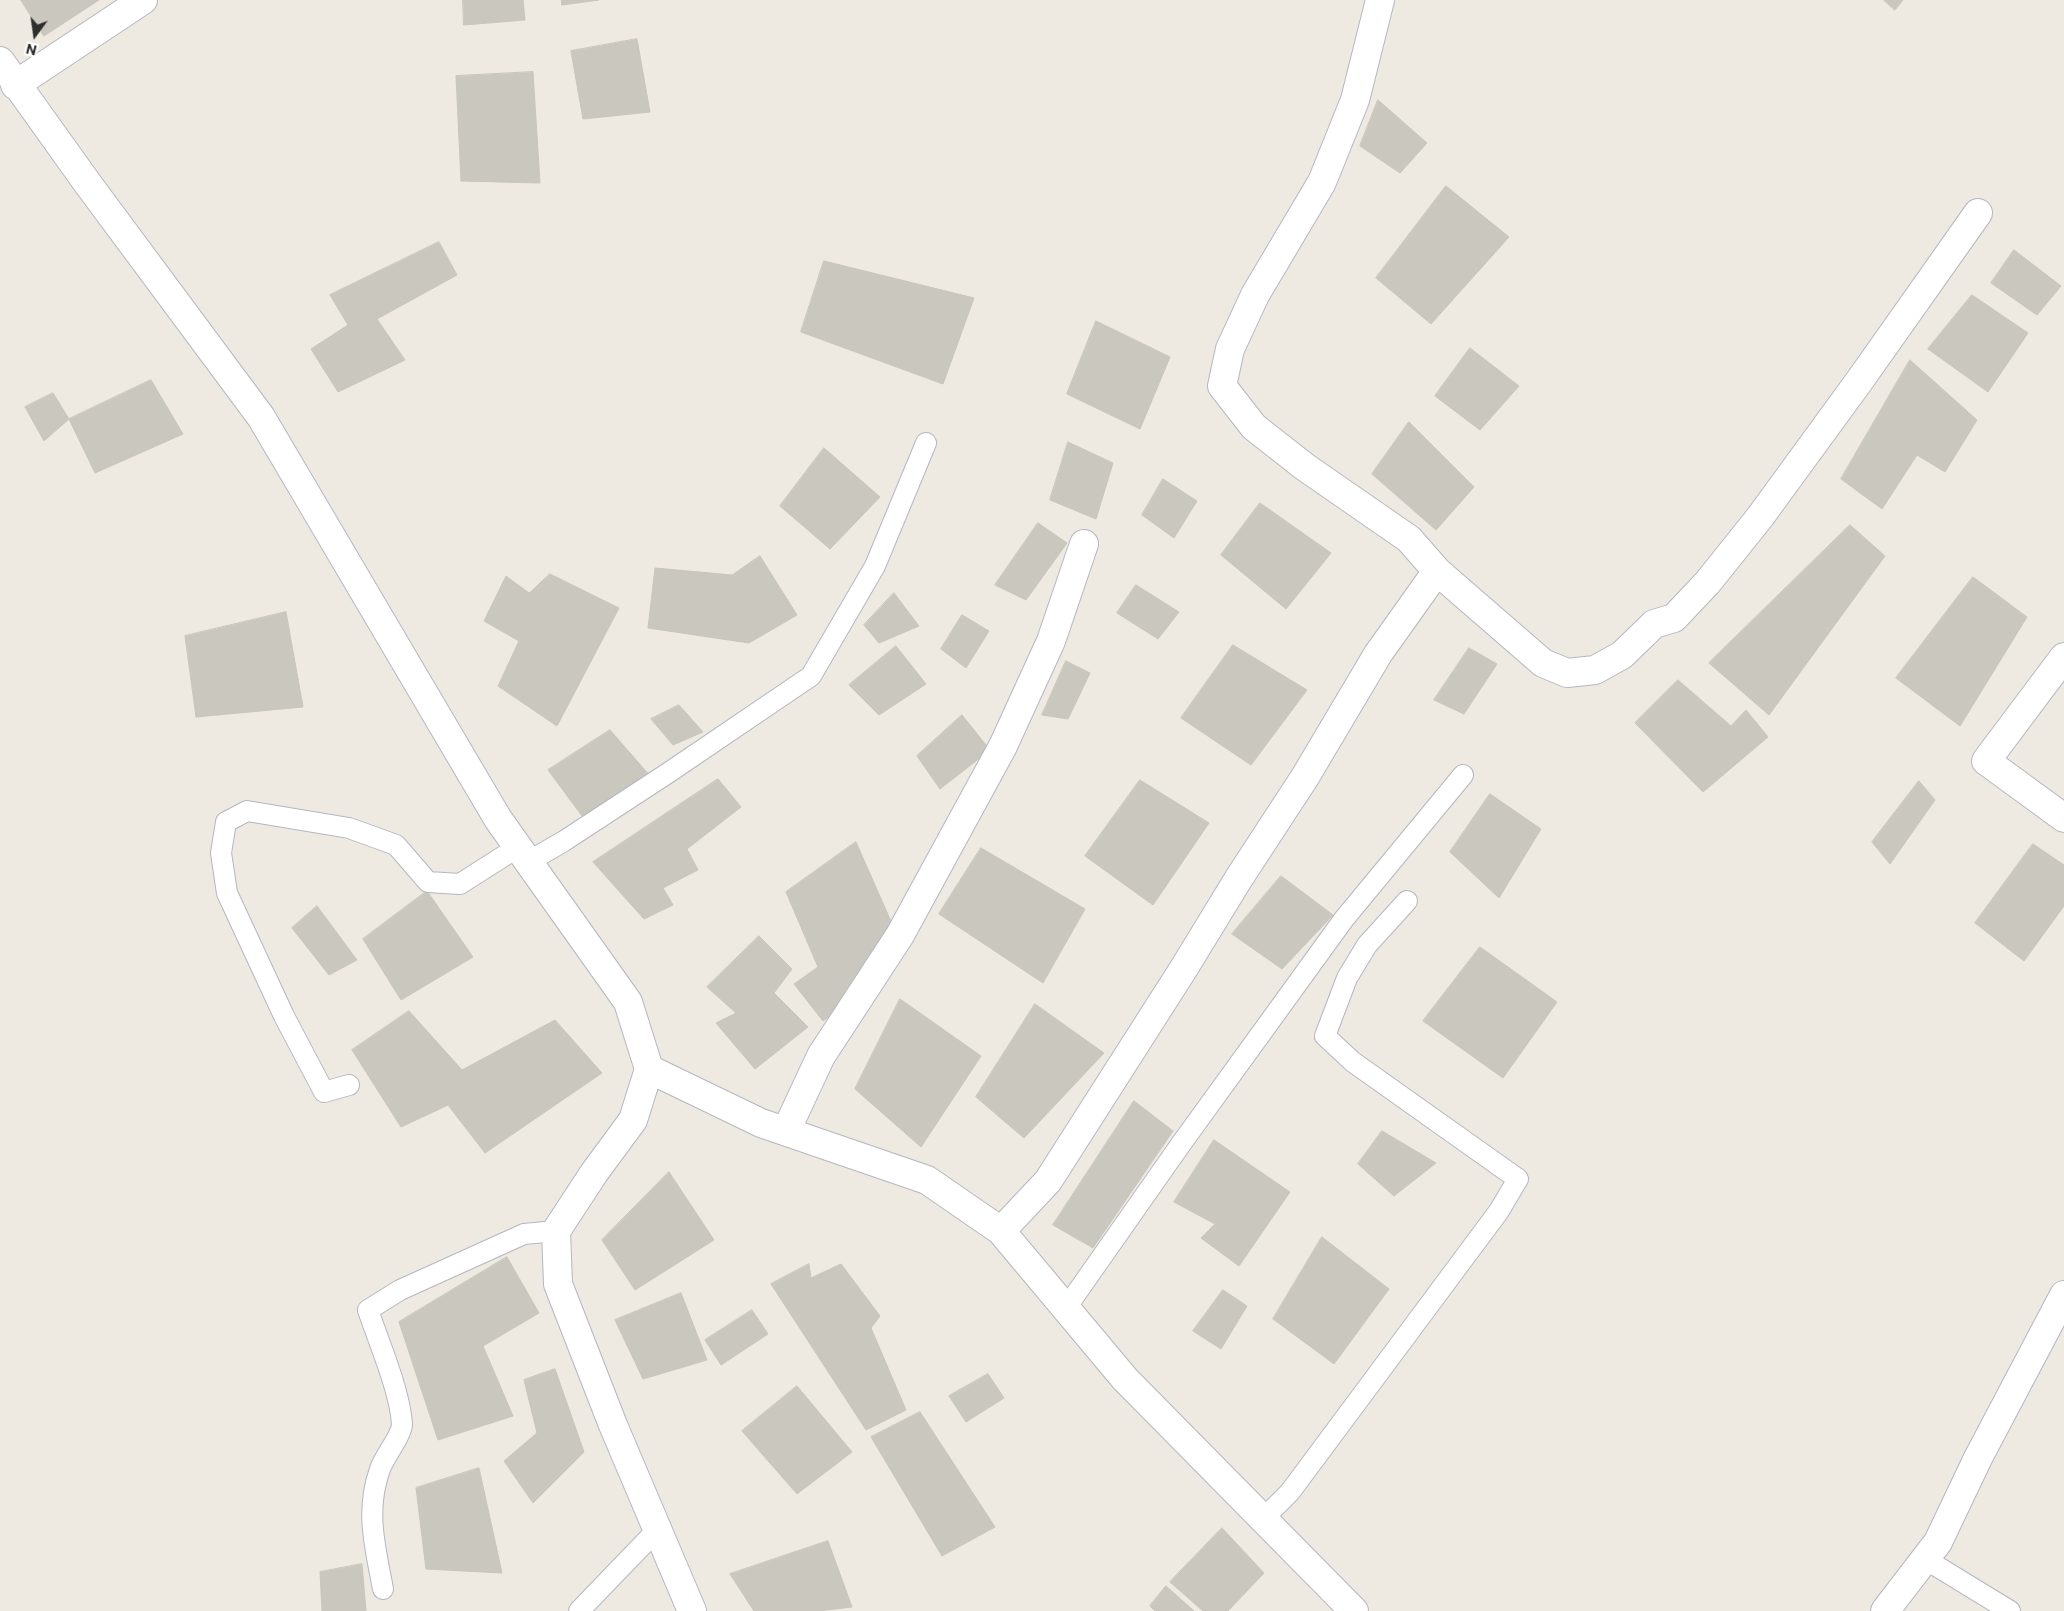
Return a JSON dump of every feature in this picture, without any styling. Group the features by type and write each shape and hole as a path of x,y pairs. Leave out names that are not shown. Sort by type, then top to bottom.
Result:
{"street":[{"path":"15,85 143,0"},
{"path":"1380,0 1355,100 1322,182 1255,295 1230,348 1222,386 1254,427 1305,467 1409,539 1437,571 1543,663 1567,673 1595,670 1622,655 1654,624 1674,618 1708,582 1760,517 1978,213"},
{"path":"0,61 15,85 261,417 498,819 628,1002 649,1069 633,1120 594,1173 556,1231 558,1284 613,1425 692,1611"},
{"path":"786,1131 821,1056 900,935 1003,746 1050,641 1084,544"},
{"path":"1001,1231 1048,1181 1239,878 1306,777 1378,654 1437,571"},
{"path":"2064,658 1986,761 2064,818"},
{"path":"649,1069 762,1123 927,1180 1001,1231 1125,1379 1354,1611"},
{"path":"1885,1611 1938,1542 1978,1458 2064,1295"}],"lane":[{"path":"349,1085 324,1092 284,1016 227,893 221,854 226,822 248,811 349,828 396,845 428,882 460,884 523,854 564,841 668,774 812,676 875,566 926,443"},
{"path":"1066,1308 1181,1144 1344,919 1462,775"},
{"path":"1263,1519 1290,1492 1358,1404 1494,1219 1518,1179 1353,1062 1325,1036 1347,978 1367,945 1407,901"},
{"path":"383,1589 374,1542 371,1500 381,1467 402,1426 394,1388 368,1310 400,1290 524,1234 556,1231"},
{"path":"579,1611 657,1530"},
{"path":"1925,1559 2010,1611"}],"building":[{"path":"21,0 99,0 44,36"},
{"path":"463,0 523,0 525,20 464,25"},
{"path":"562,0 599,0 562,5"},
{"path":"1884,0 1903,0 1895,10"},
{"path":"637,39 650,112 583,119 571,51"},
{"path":"533,72 540,183 461,181 456,76"},
{"path":"1378,100 1427,143 1400,173 1360,146"},
{"path":"1446,186 1509,237 1431,324 1376,278"},
{"path":"439,242 457,275 377,319 405,360 338,392 311,349 348,325 330,295"},
{"path":"2014,250 2061,286 2037,315 1991,283"},
{"path":"824,261 974,298 943,384 801,332"},
{"path":"1972,295 2028,333 1988,392 1928,349"},
{"path":"1096,321 1170,357 1140,429 1067,394"},
{"path":"1470,348 1519,386 1480,430 1435,396"},
{"path":"1910,360 1977,420 1945,472 1917,455 1882,509 1841,479"},
{"path":"151,380 183,434 95,473 69,419"},
{"path":"53,393 69,419 44,441 25,407"},
{"path":"1409,422 1474,487 1436,530 1372,474"},
{"path":"1068,442 1113,463 1096,519 1050,500"},
{"path":"824,448 880,497 830,549 780,506"},
{"path":"1163,479 1197,501 1174,538 1142,515"},
{"path":"1260,503 1331,553 1286,609 1221,555"},
{"path":"1038,523 1067,543 1026,600 995,585"},
{"path":"1850,525 1885,556 1769,715 1709,663"},
{"path":"760,556 797,615 749,643 648,628 655,568 732,575"},
{"path":"550,574 619,608 557,726 498,686 519,641 484,621 506,576 529,593"},
{"path":"1973,577 2027,617 1960,726 1896,678"},
{"path":"1136,585 1179,612 1158,639 1117,613"},
{"path":"894,593 919,626 879,643 864,625"},
{"path":"286,612 303,707 196,717 185,636"},
{"path":"962,615 989,631 966,668 941,649"},
{"path":"1233,645 1307,690 1251,765 1181,718"},
{"path":"896,646 926,684 879,715 849,685"},
{"path":"1469,648 1497,664 1464,714 1434,700"},
{"path":"1066,661 1090,673 1068,719 1042,715"},
{"path":"1678,680 1731,726 1746,710 1768,737 1703,792 1635,723"},
{"path":"679,705 703,732 673,745 651,719"},
{"path":"962,715 990,750 940,789 917,756"},
{"path":"610,730 651,777 582,816 548,770"},
{"path":"718,779 741,807 687,849 698,870 663,888 673,905 644,919 593,862"},
{"path":"1140,780 1209,823 1153,905 1085,856"},
{"path":"1919,781 1935,800 1890,864 1872,842"},
{"path":"1490,794 1541,829 1499,898 1450,852"},
{"path":"856,842 893,926 843,1007 823,1021 794,984 818,967 786,892"},
{"path":"2033,844 2064,865 2064,906 2024,961 1975,923"},
{"path":"981,848 1085,909 1043,983 939,914"},
{"path":"1281,876 1333,915 1282,969 1232,934"},
{"path":"427,891 473,957 401,1000 363,939"},
{"path":"317,906 357,960 329,975 292,928"},
{"path":"759,936 792,969 774,993 808,1027 755,1069 716,1023 736,1013 707,987"},
{"path":"1480,947 1557,1002 1503,1078 1423,1021"},
{"path":"900,999 981,1056 921,1147 855,1089"},
{"path":"1035,1004 1104,1053 1024,1138 976,1097"},
{"path":"409,1011 462,1070 555,1020 602,1073 485,1153 448,1105 401,1127 352,1050"},
{"path":"1134,1101 1173,1131 1093,1248 1053,1225"},
{"path":"1382,1131 1436,1163 1394,1196 1358,1164"},
{"path":"1214,1140 1290,1192 1239,1266 1201,1238 1215,1224 1174,1202"},
{"path":"669,1172 714,1240 635,1290 602,1240"},
{"path":"1322,1237 1389,1289 1334,1364 1273,1319"},
{"path":"507,1257 539,1313 483,1346 513,1416 438,1440 399,1322"},
{"path":"809,1264 811,1278 841,1264 880,1316 871,1328 906,1410 866,1430 771,1284"},
{"path":"1223,1290 1247,1306 1221,1349 1193,1331"},
{"path":"681,1293 707,1360 643,1379 615,1320"},
{"path":"752,1310 768,1334 721,1365 705,1340"},
{"path":"555,1369 584,1452 533,1503 504,1461 537,1433 524,1380"},
{"path":"988,1374 1004,1398 966,1422 949,1396"},
{"path":"797,1386 852,1452 797,1494 742,1431"},
{"path":"920,1412 995,1527 942,1556 871,1437"},
{"path":"479,1468 502,1573 426,1569 416,1488"},
{"path":"1222,1528 1264,1573 1228,1611 1203,1611 1170,1582"},
{"path":"828,1541 852,1607 818,1611 754,1611 730,1574"},
{"path":"362,1564 366,1611 322,1611 320,1572"},
{"path":"1166,1586 1194,1611 1155,1611 1150,1606"}]}
